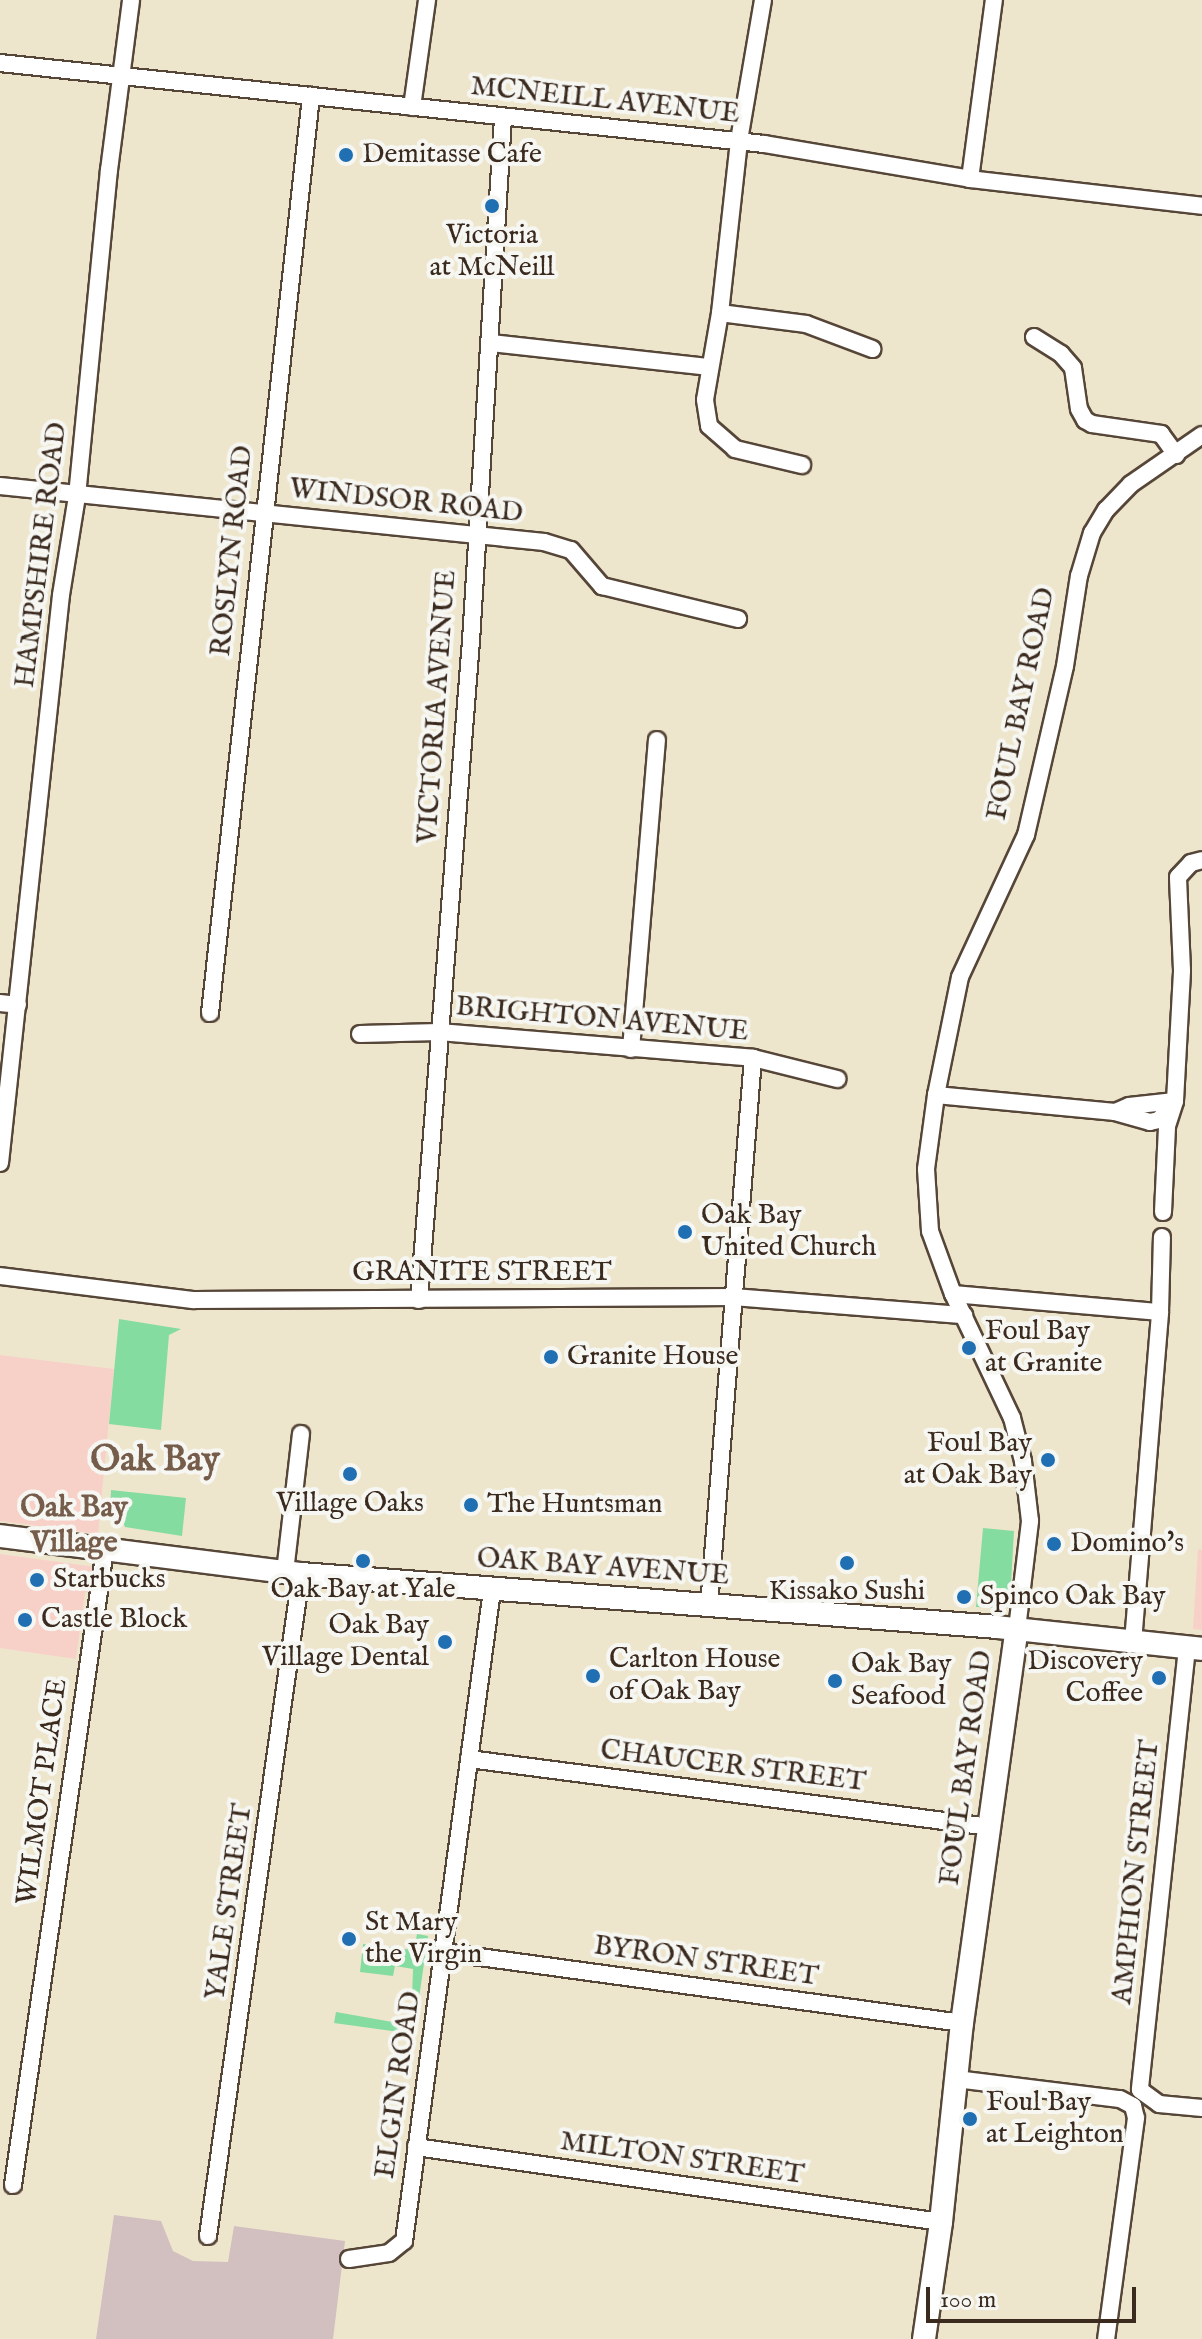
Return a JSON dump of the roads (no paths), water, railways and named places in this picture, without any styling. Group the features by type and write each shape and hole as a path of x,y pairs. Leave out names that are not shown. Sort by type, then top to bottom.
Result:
{"main road":[{"name":"OAK BAY AVENUE","path":"0,1536 293,1573 1017,1629 1195,1649"},
{"name":"FOUL BAY ROAD","path":"924,2339 941,2222 962,2023 1017,1629"}],"street":[{"name":"HAMPSHIRE ROAD","path":"0,1163 61,595 77,496 119,76 131,0"},
{"path":"412,107 427,0"},
{"path":"763,0 739,141 720,313 708,367 705,400 709,426 735,449 802,465"},
{"path":"970,179 994,0"},
{"name":"MCNEILL AVENUE","path":"0,63 739,141 824,152 970,179 1202,206"},
{"name":"ROSLYN ROAD","path":"210,1013 311,96"},
{"name":"VICTORIA AVENUE","path":"419,1300 491,343 503,118"},
{"path":"720,313 806,324 872,349"},
{"path":"1034,337 1061,354 1073,368 1079,409 1085,420 1092,424 1161,434 1176,455"},
{"path":"491,343 708,367"},
{"name":"FOUL BAY ROAD","path":"1017,1629 1030,1521 1023,1461 1012,1418 953,1294 930,1231 926,1169 936,1095 960,977 1029,824 1065,666 1085,551 1106,510 1131,484 1202,435"},
{"name":"WINDSOR ROAD","path":"0,486 544,542 571,550 602,586 738,619"},
{"path":"631,1049 657,740"},
{"path":"1163,1212 1167,1126 1175,1101 1182,970 1178,877 1191,863 1202,860"},
{"path":"0,1003 18,1005"},
{"name":"BRIGHTON AVENUE","path":"360,1034 439,1032 753,1058 837,1079"},
{"path":"709,1606 753,1058"},
{"path":"936,1095 1115,1112 1129,1106 1175,1101"},
{"path":"1133,1642 1160,1312 1162,1237"},
{"name":"GRANITE STREET","path":"0,1276 193,1300 733,1297 964,1315"},
{"path":"953,1294 1160,1312"},
{"name":"YALE STREET","path":"208,2236 293,1573 301,1434"},
{"name":"WILMOT PLACE","path":"13,2185 105,1550"},
{"name":"ELGIN ROAD","path":"349,2259 389,2253 404,2241 492,1590"},
{"name":"AMPHION STREET","path":"1106,2339 1140,2102 1195,1649"},
{"name":"CHAUCER STREET","path":"469,1759 990,1827"},
{"name":"BYRON STREET","path":"443,1952 962,2023"},
{"path":"956,2079 1202,2108"},
{"name":"MILTON STREET","path":"416,2147 941,2222"}],"place":[{"name":"Demitasse Cafe","path":"346,155"},
{"name":"Victoria at McNeill","path":"492,206"},
{"name":"Oak Bay United Church","path":"685,1232"},
{"name":"Foul Bay at Granite","path":"969,1348"},
{"name":"Granite House","path":"551,1357"},
{"name":"Foul Bay at Oak Bay","path":"1048,1460"},
{"name":"Village Oaks","path":"350,1474"},
{"name":"The Huntsman","path":"471,1505"},
{"name":"Domino's","path":"1054,1544"},
{"name":"Oak Bay at Yale","path":"363,1561"},
{"name":"Kissako Sushi","path":"847,1563"},
{"name":"Starbucks","path":"37,1580"},
{"name":"Spinco Oak Bay","path":"964,1597"},
{"name":"Castle Block","path":"25,1620"},
{"name":"Oak Bay Village Dental","path":"445,1642"},
{"name":"Carlton House of Oak Bay","path":"593,1676"},
{"name":"Discovery Coffee","path":"1159,1678"},
{"name":"Oak Bay Seafood","path":"835,1681"},
{"name":"St Mary the Virgin","path":"349,1939"},
{"name":"Foul Bay at Leighton","path":"970,2119"}],"district":[{"name":"Oak Bay","path":"155,1461"},
{"name":"Oak Bay Village","path":"74,1525"}]}
